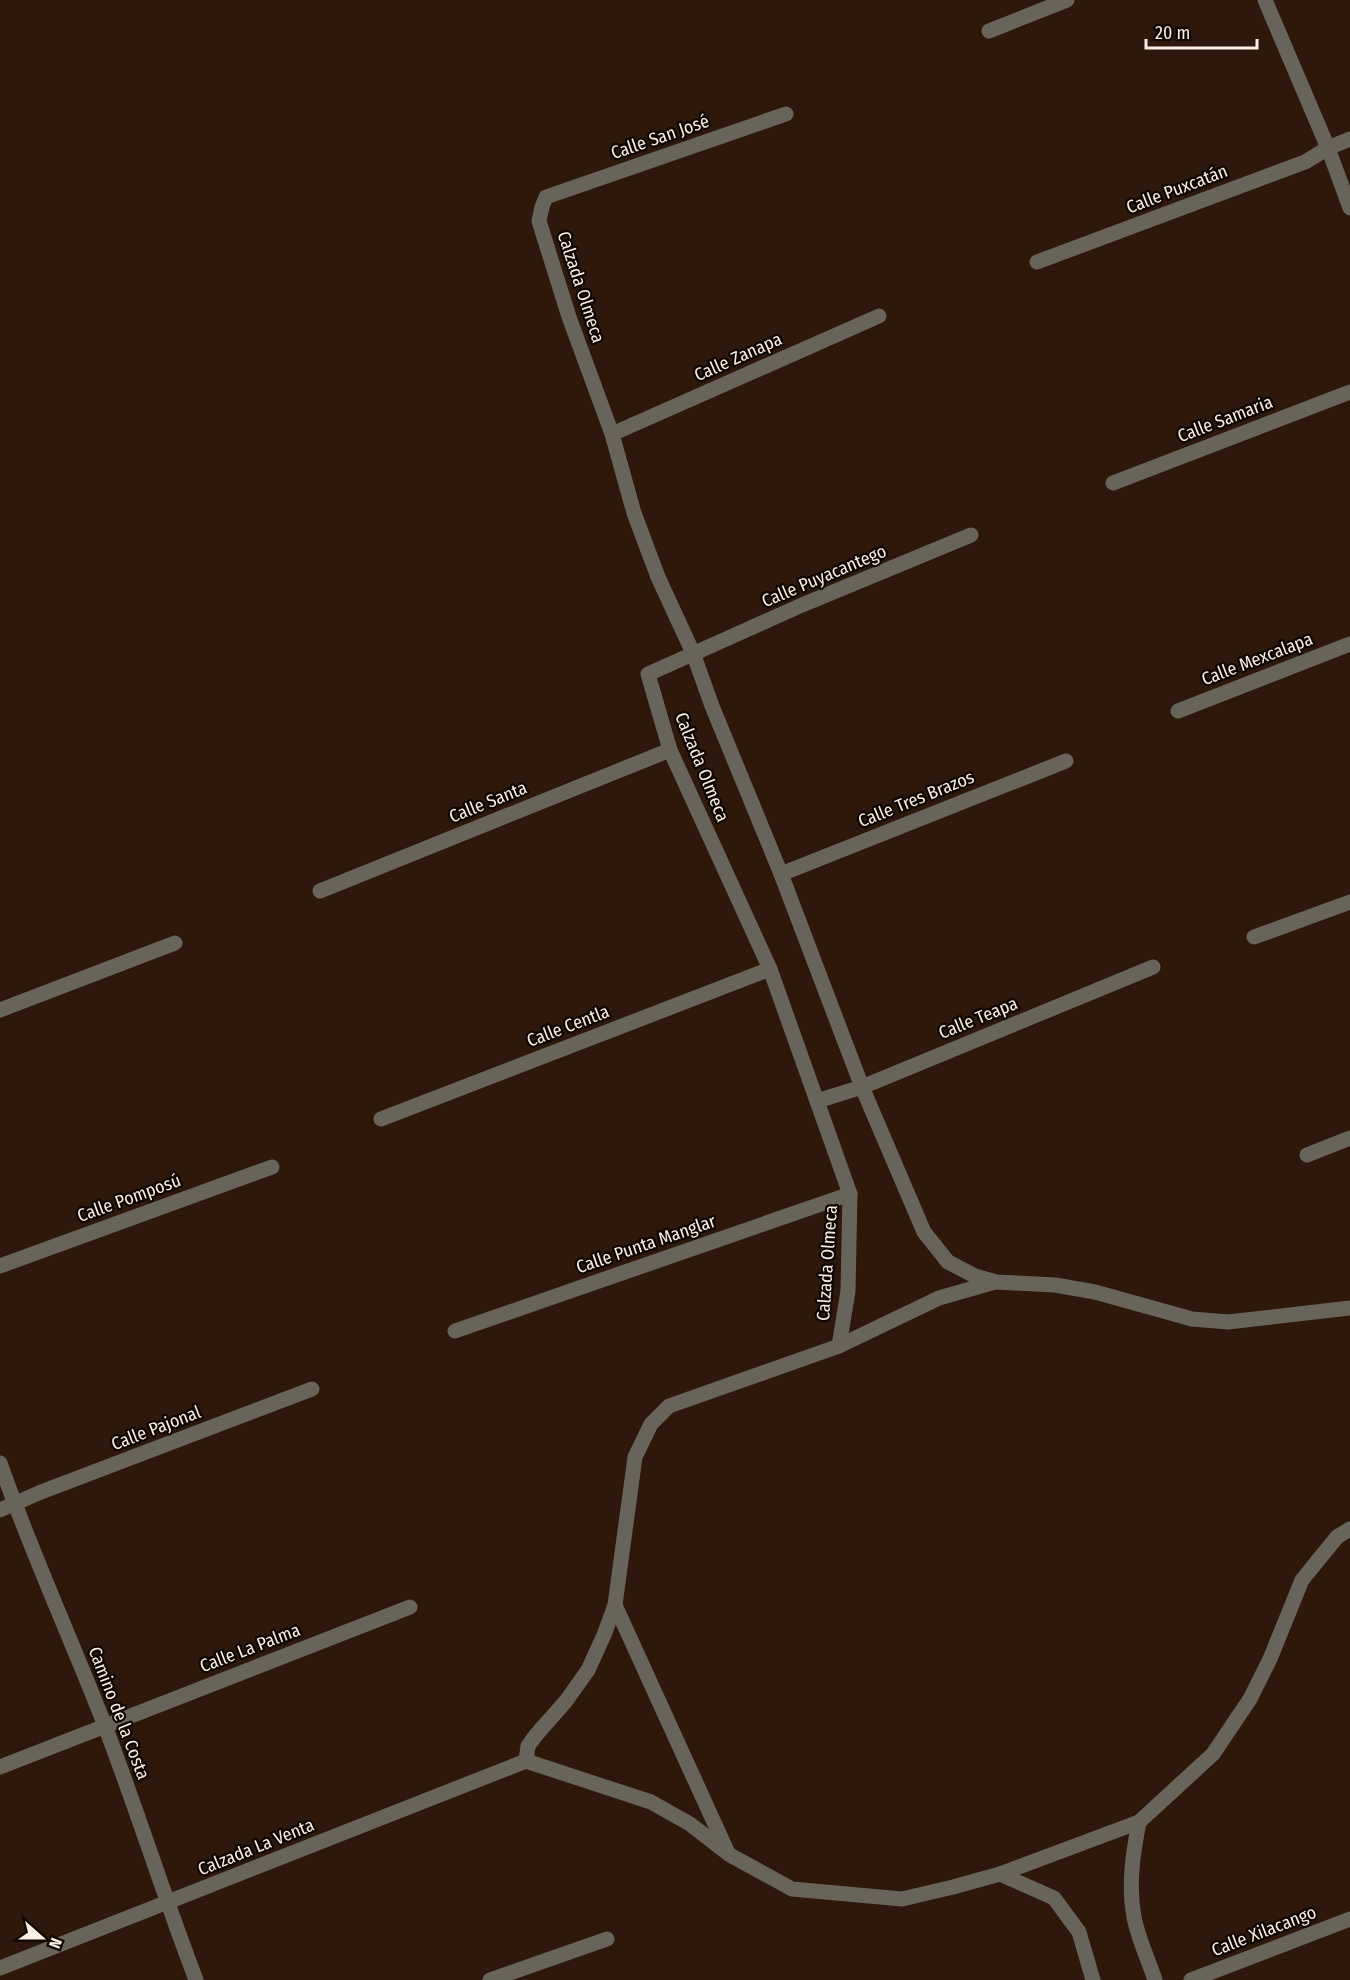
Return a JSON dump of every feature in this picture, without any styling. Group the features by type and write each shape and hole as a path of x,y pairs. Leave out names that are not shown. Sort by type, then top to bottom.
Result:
{"street":[{"path":"989,31 1067,0"},
{"path":"1265,0 1328,148 1350,208"},
{"name":"Calle San José","path":"546,197 786,114"},
{"name":"Calle Puxcatán","path":"1037,262 1305,162 1328,148 1350,139"},
{"name":"Calzada Olmeca","path":"546,197 539,221 569,316 612,434 634,513 693,653 648,674 670,750 770,969 850,1194 848,1291 840,1346"},
{"name":"Calle Zanapa","path":"612,434 879,316"},
{"name":"Calle Samaria","path":"1113,483 1350,392"},
{"name":"Calle Puyacantego","path":"693,653 971,535"},
{"name":"Calle Mexcalapa","path":"1178,711 1350,644"},
{"path":"693,653 712,706 781,874 862,1087 924,1232 948,1262 975,1276 996,1282 1055,1285 1085,1290 1192,1318 1228,1322 1350,1308"},
{"name":"Calle Santa","path":"320,891 670,750"},
{"name":"Calle Tres Brazos","path":"781,874 1066,761"},
{"path":"1254,937 1350,902"},
{"path":"0,1010 174,943"},
{"name":"Calle Teapa","path":"817,1101 862,1087 1153,967"},
{"name":"Calle Centla","path":"381,1119 770,969"},
{"path":"1307,1155 1350,1138"},
{"name":"Calle Pomposú","path":"0,1266 272,1167"},
{"name":"Calle Punta Manglar","path":"455,1331 850,1194"},
{"path":"996,1282 938,1298 840,1346 669,1406 651,1424 635,1457 615,1605 604,1635 588,1670 566,1701 528,1746 526,1761 651,1802 690,1824 730,1855 792,1889 902,1899 1000,1874 1139,1822 1213,1754 1250,1699 1270,1659 1302,1580 1337,1537 1350,1529"},
{"name":"Calle Pajonal","path":"7,1507 312,1389"},
{"name":"Camino de la Costa","path":"0,1463 7,1507 105,1726 196,1980"},
{"path":"615,1605 730,1855"},
{"name":"Calle La Palma","path":"0,1767 410,1607"},
{"name":"Calzada La Venta","path":"0,1968 526,1761"},
{"path":"1139,1822 1133,1857 1133,1909 1155,1980"},
{"path":"1000,1874 1054,1898 1079,1932 1093,1980"},
{"name":"Calle Xilacango","path":"1191,1980 1350,1919"},
{"path":"490,1980 607,1939"}]}
